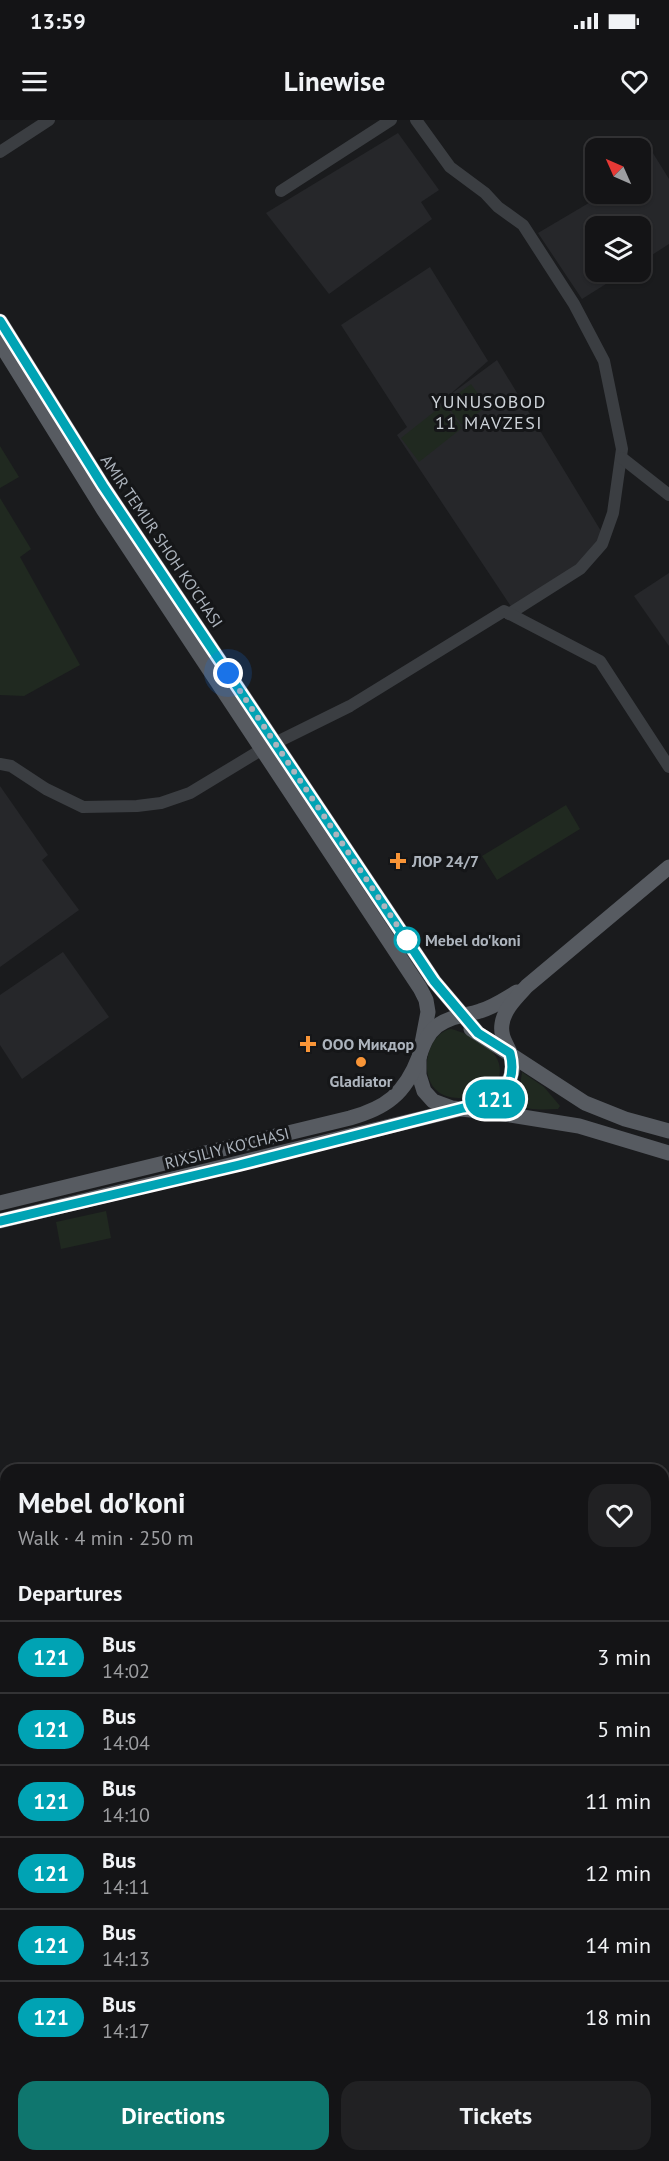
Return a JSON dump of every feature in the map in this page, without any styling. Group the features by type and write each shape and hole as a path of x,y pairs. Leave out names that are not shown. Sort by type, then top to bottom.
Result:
{"main road":[{"name":"AMIR TEMUR SHOH KO'CHASI","path":"0,321 103,486 434,981 478,1033"},
{"name":"AMIR TEMUR SHOH KO'CHASI","path":"0,344 103,509 420,988 428,1012 420,1054 419,1075 427,1095 442,1106 579,1126 669,1153"},
{"path":"510,1053 502,1035 502,1022 510,1005 527,986 669,867"},
{"path":"420,1054 431,1031 443,1022 483,1011 527,986"},
{"name":"AMIR TEMUR SHOH KO'CHASI","path":"431,1031 444,1025 465,1026 585,1103 625,1119 669,1131"},
{"name":"AMIR TEMUR SHOH KO'CHASI","path":"463,1108 484,1105 504,1090 511,1073 510,1053"},
{"name":"RIXSILIY KO'CHASI","path":"0,1203 361,1115 383,1107 401,1090 420,1054"},
{"name":"RIXSILIY KO'CHASI","path":"0,1221 463,1108"},
{"path":"287,1133 294,1141 291,1151"}],"street":[{"path":"0,152 49,120"},
{"path":"281,191 392,120"},
{"path":"416,120 450,167 523,225 578,312 604,361 622,449 611,520 597,550 580,569 509,614"},
{"path":"622,458 669,495"},
{"path":"0,764 11,766 46,789 82,807 161,803 190,793 261,750 350,706 504,610 600,661 669,767"}],"shaded area":[{"path":"398,133 439,190 421,202 432,219 329,294 266,213"},
{"path":"651,150 669,179 669,244 651,256 651,216 585,216 585,282 609,282 582,299 538,233 587,204 651,204"},
{"path":"430,267 488,361 447,397 497,360 604,536 577,565 512,608 397,435 407,427 341,325"},
{"path":"471,384 487,406 462,425 445,403"},
{"path":"444,404 462,428 419,462 401,438"},
{"path":"0,446 19,477 0,488"},
{"path":"0,498 31,549 20,557 80,665 24,696 0,695"},
{"path":"669,573 669,646 634,596"},
{"path":"0,786 48,855 42,860 79,910 0,967"},
{"path":"566,805 580,829 497,880 482,856"},
{"path":"63,952 109,1017 22,1079 0,1045 0,995"},
{"path":"451,1029 468,1035 485,1045 497,1059 500,1068 499,1077 487,1092 460,1098 443,1095 432,1085 427,1073 427,1058 440,1034"},
{"path":"522,1072 544,1087 560,1106 558,1109 534,1109 511,1104 520,1086"},
{"path":"106,1211 111,1238 61,1249 56,1222"}],"bus line":[{"name":"121","path":"0,321 103,486 434,981 478,1033 510,1053 512,1063 509,1083 504,1090 494,1099 479,1106 0,1221"}],"place":[{"name":"ЛОР 24/7","path":"398,861"},
{"name":"Mebel do'koni","path":"407,940"},
{"name":"ООО Микдор","path":"308,1044"},
{"name":"Gladiator","path":"361,1062"}],"district":[{"name":"YUNUSOBOD 11 MAVZESI","path":"489,411"}],"route":[{"path":"228,673 407,940"}]}
